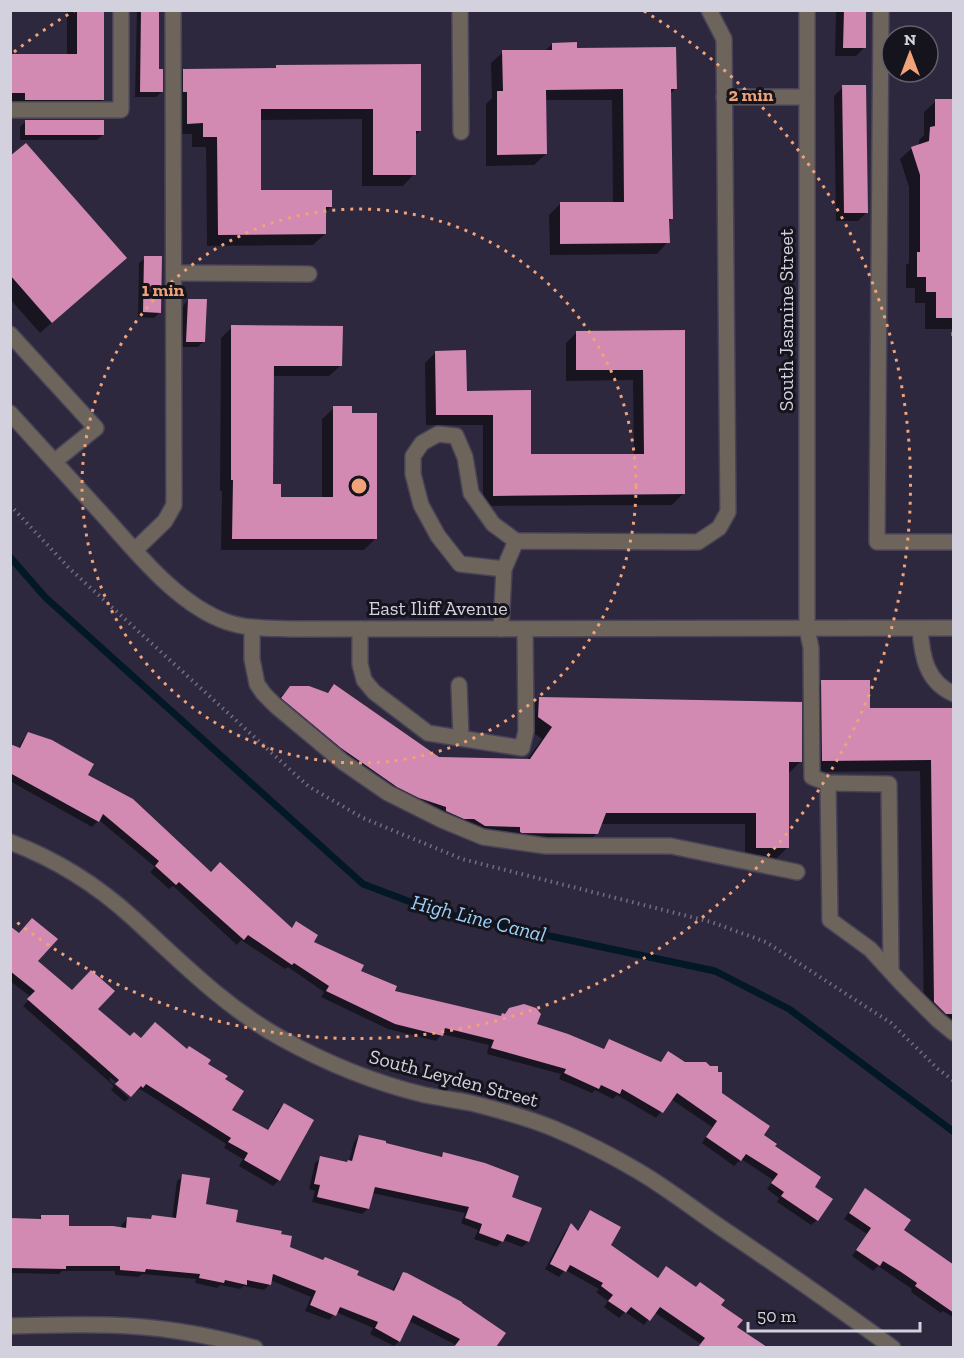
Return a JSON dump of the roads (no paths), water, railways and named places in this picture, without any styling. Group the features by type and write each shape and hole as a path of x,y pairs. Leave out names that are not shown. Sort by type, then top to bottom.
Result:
{"street":[{"path":"10,110 121,110 121,10"},
{"path":"135,550 165,520 174,505 173,10"},
{"path":"460,10 461,132"},
{"path":"504,569 460,564 438,536 421,505 412,474 412,456 422,442 438,434 456,436 465,457 471,493 493,524 516,541 698,542 719,528 728,512 724,39 709,10"},
{"name":"South Jasmine Street","path":"807,10 807,629 811,648 812,777 828,783"},
{"path":"881,10 877,542 954,542"},
{"path":"724,97 807,97"},
{"path":"174,273 309,274"},
{"path":"10,334 96,428 55,461"},
{"name":"East Iliff Avenue","path":"10,412 135,550 186,600 207,614 229,623 291,629 954,628"},
{"path":"501,629 504,569 516,541"},
{"path":"252,627 252,658 257,684 264,694 343,762 388,794 442,820 483,837 546,846 671,846 796,872"},
{"path":"920,628 922,655 931,675 944,690 954,694"},
{"path":"360,629 360,664 364,680 374,692 428,733 522,748 526,731 525,629"},
{"path":"459,685 461,738"},
{"path":"891,972 889,784 828,783 830,920 870,949 891,972 938,1020 954,1033"},
{"name":"South Leyden Street","path":"10,842 51,860 115,903 206,986 279,1037 325,1061 383,1083 425,1095 470,1103 516,1115 553,1128 598,1149 640,1172 893,1347"},
{"path":"10,1326 109,1325 155,1328 255,1347"}],"waterway":[{"name":"High Line Canal","path":"10,557 45,597 363,884 437,912 715,971 789,1009 954,1132"}]}
